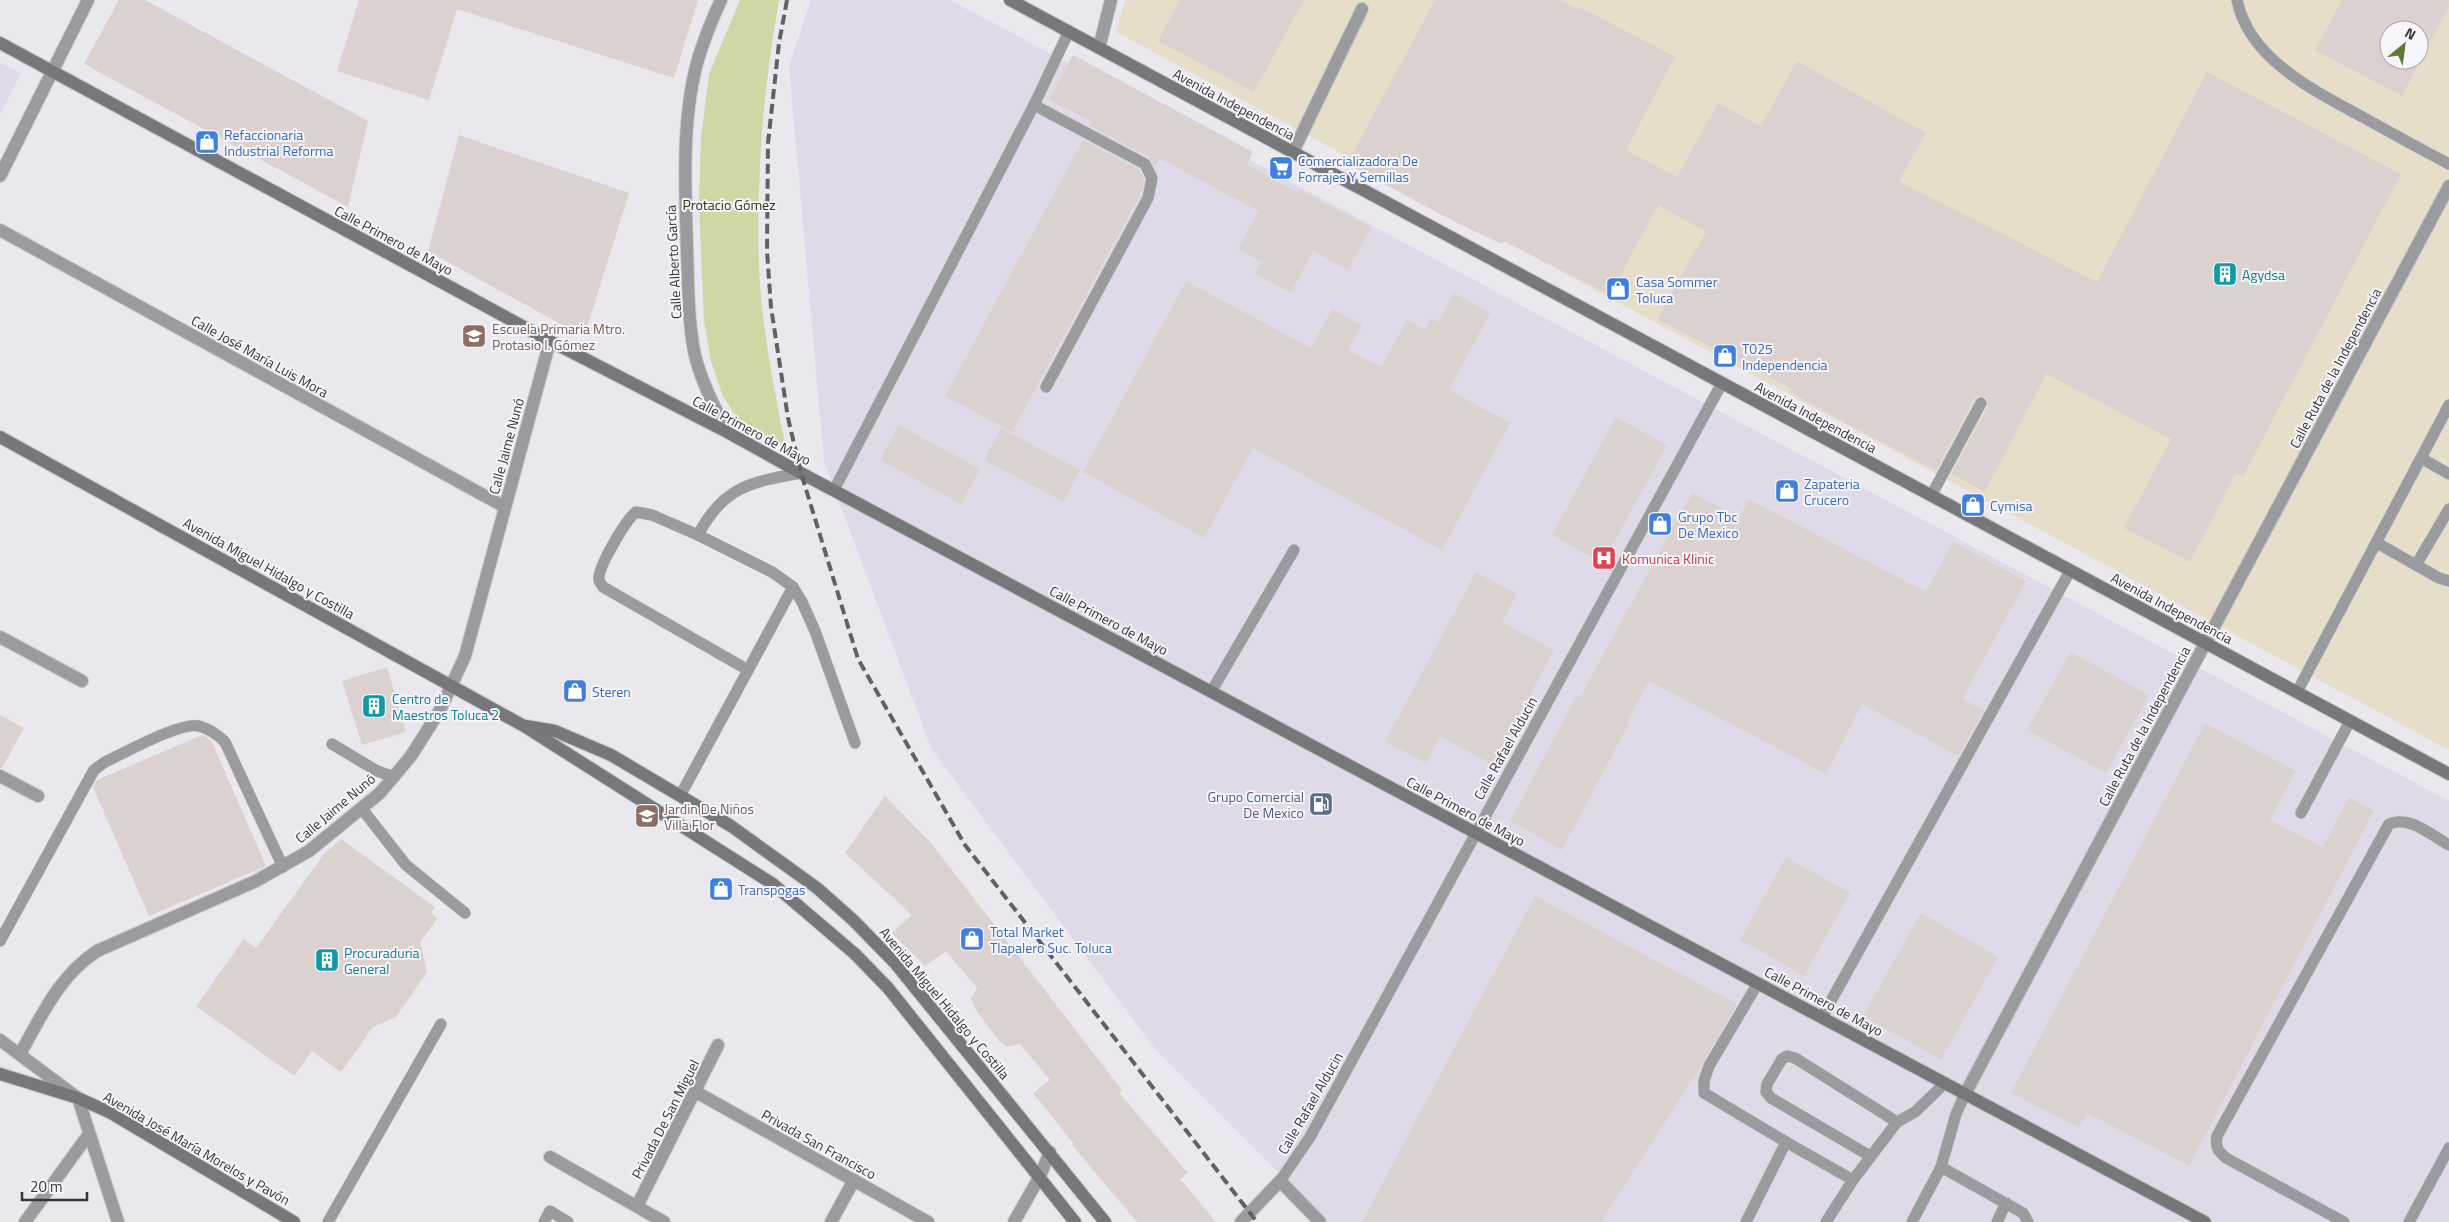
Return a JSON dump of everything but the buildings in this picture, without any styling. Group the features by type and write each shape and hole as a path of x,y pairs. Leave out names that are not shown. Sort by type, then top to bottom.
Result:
{"main road":[{"name":"Avenida Independencia","path":"1010,0 2449,774"},
{"name":"Calle Primero de Mayo","path":"0,43 550,341 727,432 800,473 2205,1222"},
{"name":"Avenida Miguel Hidalgo y Costilla","path":"0,437 453,685 524,726 773,884 856,954 888,988 1075,1222"},
{"name":"Avenida Miguel Hidalgo y Costilla","path":"524,726 555,730 583,741 731,826 778,858 853,920 895,963 1105,1222"},
{"name":"Avenida José María Morelos y Pavón","path":"0,1074 78,1098 111,1113 294,1222"}],"street":[{"path":"0,176 88,0"},
{"name":"Calle Alberto García","path":"721,0 699,54 693,81 687,131 685,208 688,303 694,352 708,392 727,432"},
{"path":"1099,48 1112,0"},
{"path":"1293,152 1362,8"},
{"name":"Calle Ruta de la Independencia","path":"1965,1094 2449,186"},
{"name":"Calle José María Luis Mora","path":"0,230 505,507"},
{"name":"Calle Jaime Nunó","path":"20,1054 66,976 80,962 97,950 283,867 309,851 362,809 394,777 426,733 453,685 473,628 550,341"},
{"path":"0,637 82,681"},
{"path":"0,776 38,796"},
{"path":"1,1038 78,1098 118,1222"},
{"name":"Privada De San Miguel","path":"638,1206 718,1045"},
{"name":"Privada San Francisco","path":"696,1092 928,1222"},
{"path":"25,1222 89,1134"},
{"path":"1014,1222 1040,1176 1050,1152"},
{"path":"550,1157 664,1222"},
{"path":"830,1222 854,1180"},
{"path":"1280,1181 1320,1222"},
{"name":"Calle Rafael Alducin","path":"1241,1222 1280,1181"}],"lane":[{"path":"2237,0 2239,10 2251,32 2270,57 2294,76 2321,94 2449,164"},
{"path":"834,490 1034,106 1069,32"},
{"path":"1034,106 1145,164 1152,178 1148,198 1046,387"},
{"name":"Calle Rafael Alducin","path":"1280,1181 1310,1137 1722,383"},
{"path":"1931,496 1981,403"},
{"path":"2298,692 2449,405"},
{"path":"2421,458 2449,474"},
{"path":"698,535 717,504 733,493 762,480 800,473"},
{"path":"2416,565 2449,509"},
{"path":"748,670 603,587 600,580 602,566 624,525 636,512 652,515 698,535 755,563 793,587 815,631 855,743"},
{"path":"2376,543 2449,581"},
{"path":"1211,692 1294,550"},
{"path":"1822,1017 2070,571"},
{"path":"680,796 793,587"},
{"path":"2301,813 2350,721"},
{"path":"0,941 94,770 105,762 179,728 198,726 217,734 225,742 283,867"},
{"path":"332,744 377,771 394,777"},
{"path":"362,809 406,865 465,913"},
{"path":"2344,1222 2226,1158 2215,1145 2217,1136 2389,824 2398,820 2409,822 2449,846"},
{"path":"1758,983 1709,1066 1704,1081 1704,1093 1853,1180"},
{"path":"328,1222 441,1024"},
{"path":"1870,1156 1770,1098 1766,1092 1767,1084 1782,1059 1787,1056 1795,1058 1897,1122"},
{"path":"1826,1222 1870,1156 1897,1122 1915,1112 1945,1083"},
{"path":"1912,1222 1941,1167 1956,1114 1965,1094"},
{"path":"1746,1222 1786,1142"},
{"path":"2409,1222 2449,1148"},
{"path":"1941,1167 2022,1213 2028,1222"},
{"path":"1997,1222 2006,1204"},
{"path":"544,1222 550,1211 568,1222"}],"shaded area":[{"path":"811,0 950,0 2449,801 2449,1222 1328,1222 1155,1049 931,748 824,461 789,66"},
{"path":"1125,0 2449,0 2449,750 1116,32"},
{"path":"0,63 21,73 0,115"}],"green space":[{"name":"Protacio Gómez","path":"740,0 779,0 765,100 758,234 759,268 766,336 786,448 740,423 723,396 711,361 704,321 699,204 701,137 709,74"}],"railway":[{"path":"787,0 779,43 768,143 767,251 771,307 788,418 801,473 858,659 965,845 1257,1222"}],"place":[{"name":"Refaccionaria Industrial Reforma","path":"207,142"},
{"name":"Comercializadora De Forrajes Y Semillas","path":"1281,168"},
{"name":"Agydsa","path":"2225,274"},
{"name":"Casa Sommer Toluca","path":"1618,289"},
{"name":"Escuela Primaria Mtro. Protasio I. Gómez","path":"474,336"},
{"name":"T025 Independencia","path":"1725,356"},
{"name":"Zapateria Crucero","path":"1787,491"},
{"name":"Cymisa","path":"1973,505"},
{"name":"Grupo Tbc De Mexico","path":"1660,524"},
{"name":"Komunica Klinic","path":"1604,558"},
{"name":"Steren","path":"575,691"},
{"name":"Centro de Maestros Toluca 2","path":"374,706"},
{"name":"Grupo Comercial De Mexico","path":"1321,804"},
{"name":"Jardin De Niños Villa Flor","path":"647,816"},
{"name":"Transpogas","path":"721,889"},
{"name":"Total Market Tlapalero Suc. Toluca","path":"972,939"},
{"name":"Procuraduria General","path":"327,960"}]}
